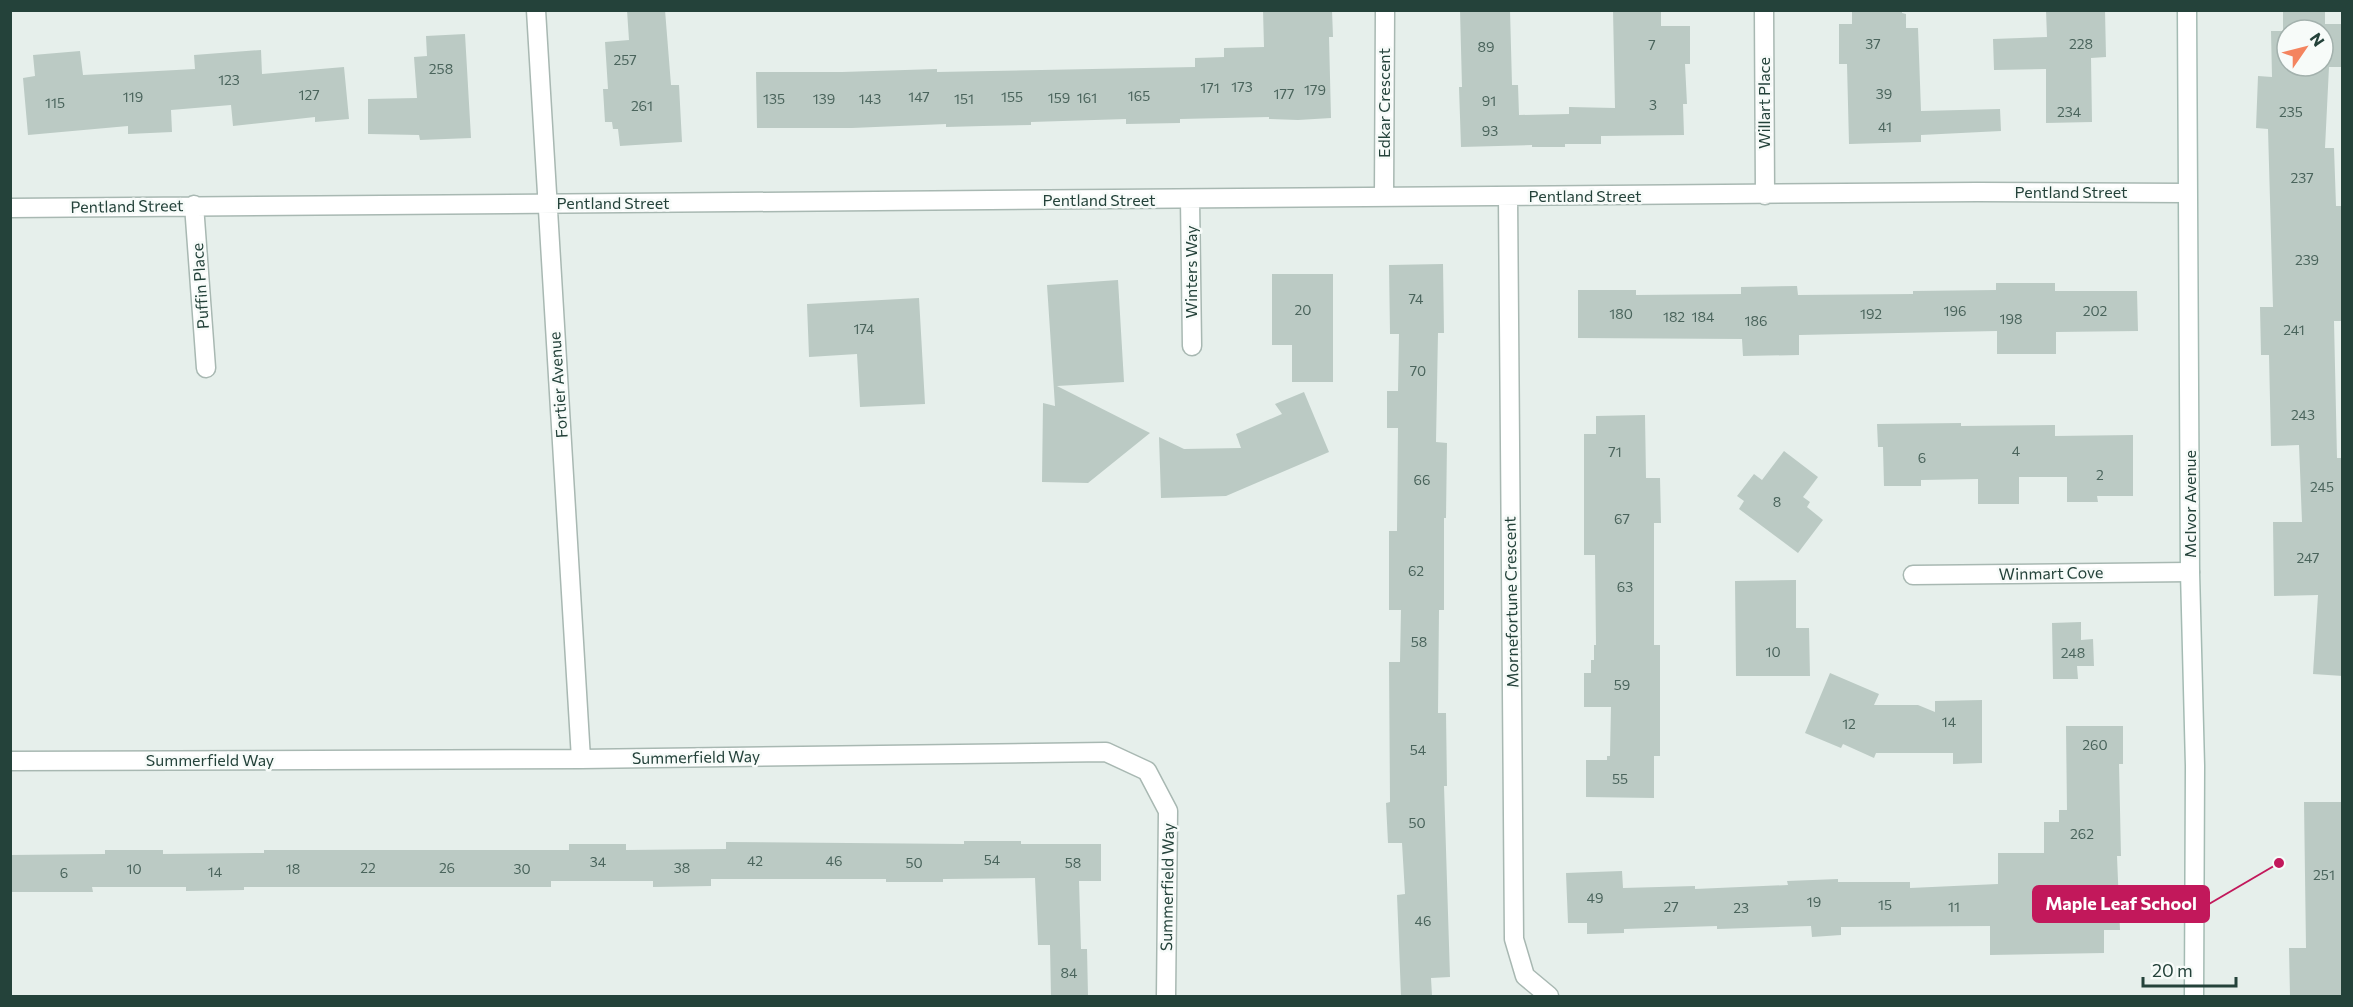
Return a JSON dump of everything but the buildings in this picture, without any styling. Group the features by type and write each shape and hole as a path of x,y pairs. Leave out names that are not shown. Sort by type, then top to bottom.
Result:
{"street":[{"name":"Fortier Avenue","path":"536,10 581,759"},
{"name":"Edkar Crescent","path":"1384,196 1385,10"},
{"name":"Willart Place","path":"1764,10 1765,195"},
{"name":"McIvor Avenue","path":"2187,10 2190,572 2195,766 2194,996"},
{"name":"Pentland Street","path":"10,208 1384,196 2187,193"},
{"name":"Mornefortune Crescent","path":"1508,196 1514,939 1525,976 1549,996"},
{"name":"Winters Way","path":"1190,199 1191,346"},
{"name":"Puffin Place","path":"194,205 206,368"},
{"name":"Winmart Cove","path":"1913,575 2190,572"},
{"name":"Summerfield Way","path":"10,761 581,759 1106,752 1147,771 1168,811 1166,996"}],"place":[{"name":"Maple Leaf School","path":"2279,863"}]}
